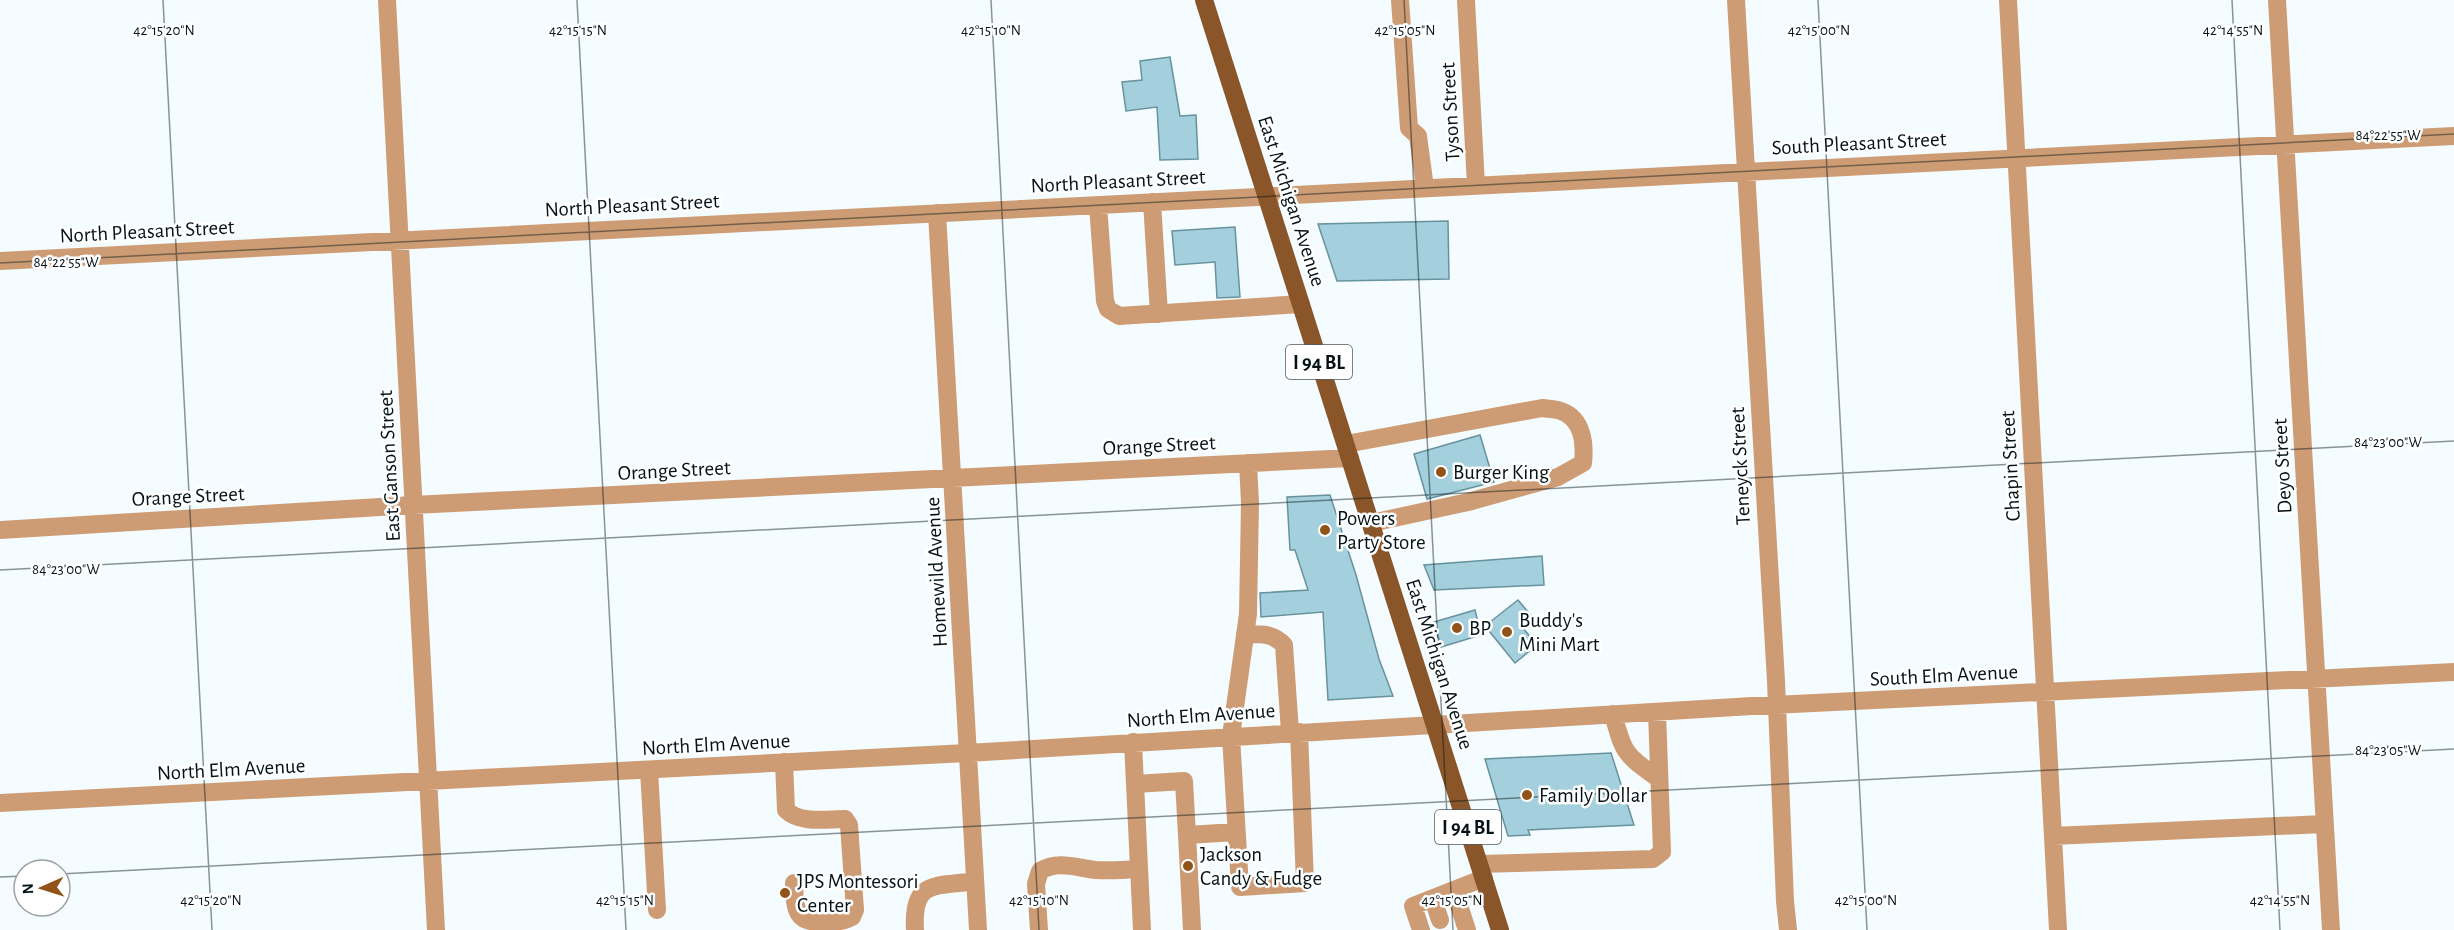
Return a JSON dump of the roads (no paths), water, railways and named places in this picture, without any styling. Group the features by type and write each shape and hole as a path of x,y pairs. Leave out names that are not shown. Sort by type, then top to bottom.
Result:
{"main road":[{"name":"East Michigan Avenue","path":"1204,0 1500,930"}],"street":[{"name":"East Ganson Street","path":"387,0 436,930"},
{"path":"1400,0 1409,128 1418,136 1425,188"},
{"name":"Tyson Street","path":"1466,0 1476,185"},
{"name":"Teneyck Street","path":"1736,0 1788,930"},
{"name":"Chapin Street","path":"2008,0 2058,930"},
{"name":"Deyo Street","path":"2277,0 2331,930"},
{"name":"South Pleasant Street","path":"1267,196 2454,136"},
{"name":"North Pleasant Street","path":"0,261 1267,196"},
{"path":"1152,202 1159,314"},
{"path":"1098,205 1105,301 1108,309 1119,316 1301,304"},
{"name":"Homewild Avenue","path":"937,213 954,478 978,930"},
{"name":"Orange Street","path":"0,530 413,505 1248,463 1348,451 1542,408 1562,411 1576,422 1585,445 1583,464 1558,477 1468,502 1371,523"},
{"path":"1245,634 1277,637 1284,645 1294,732 1305,883 1240,887 1230,736 1245,634 1248,614 1250,503 1248,463"},
{"name":"South Elm Avenue","path":"1435,723 2317,677 2454,672"},
{"path":"1421,930 1413,906 1454,890 1481,871 1653,859 1662,852 1657,712"},
{"path":"1613,714 1621,745 1630,758 1659,779"},
{"name":"North Elm Avenue","path":"0,803 968,753 1435,723"},
{"path":"1133,742 1142,930"},
{"path":"784,762 786,810 790,815 807,819 845,819 849,825 855,910 852,917 843,921 812,923 800,918 795,907 794,882"},
{"path":"649,770 657,910"},
{"path":"1135,784 1184,781 1192,930"},
{"path":"2053,836 2324,824"},
{"path":"1187,835 1236,832"},
{"path":"1039,930 1036,884 1040,870 1049,865 1097,870 1139,869"},
{"path":"915,930 914,913 920,894 938,886 975,881"},
{"path":"1454,890 1467,930"},
{"path":"1433,899 1440,920"}],"place":[{"name":"Burger King","path":"1441,472"},
{"name":"Powers Party Store","path":"1325,530"},
{"name":"BP","path":"1457,628"},
{"name":"Buddy's Mini Mart","path":"1507,632"},
{"name":"Family Dollar","path":"1527,795"},
{"name":"Jackson Candy & Fudge","path":"1188,866"},
{"name":"JPS Montessori Center","path":"785,893"}]}
